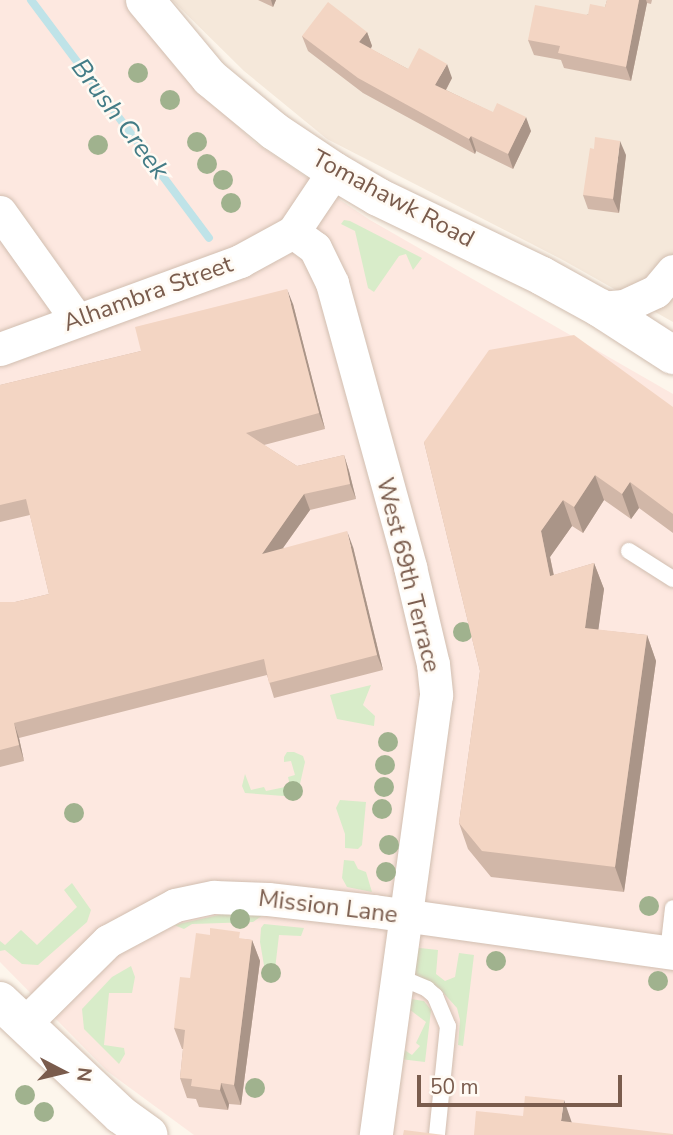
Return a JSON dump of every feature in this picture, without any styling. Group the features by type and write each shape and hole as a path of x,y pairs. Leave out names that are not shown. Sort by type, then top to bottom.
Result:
{"street":[{"name":"Tomahawk Road","path":"152,4 210,78 274,131 334,172 600,308 673,355"},
{"path":"293,232 334,172"},
{"path":"0,212 77,320"},
{"name":"Alhambra Street","path":"0,349 240,261 293,232"},
{"name":"West 69th Terrace","path":"293,232 314,248 332,283 433,664 436,695 376,1135"},
{"path":"600,308 624,306 656,291 673,271"},
{"name":"Mission Lane","path":"12,1012 108,942 175,905 234,896 670,952"},
{"path":"12,1012 121,1115 149,1135"}],"lane":[{"path":"629,551 673,579"},
{"path":"670,952 673,908"},
{"path":"397,976 427,989 435,996 448,1026 437,1135"}],"shaded area":[{"path":"0,0 124,0 177,69 254,142 370,220 673,394 673,1135 194,1135 107,1071 0,962"},
{"path":"172,0 673,0 673,322 561,259 327,139 244,71"}],"green space":[{"path":"344,220 422,258 413,270 406,254 399,256 374,292 368,288 355,231 341,224"},
{"path":"371,685 363,705 375,716 374,726 337,719 330,695"},
{"path":"287,752 303,756 305,762 297,797 245,793 242,786 245,774 251,790 264,787 266,791 290,786 288,777 295,775 291,761 284,762 284,757"},
{"path":"340,800 366,802 362,845 358,849 345,848 345,834 336,808"},
{"path":"344,860 354,861 358,869 366,872 372,892 347,887 342,878"},
{"path":"72,883 91,910 87,922 38,965 22,964 5,950 0,951 0,941 5,945 21,930 37,945 77,907 64,890"},
{"path":"223,914 263,915 253,922 192,924 184,929 174,925"},
{"path":"264,924 304,928 301,936 279,935 274,978 266,977 260,942"},
{"path":"411,947 438,950 436,974 445,981 455,977 459,953 474,955 463,1046 458,1045 460,1020 457,1008 439,988 416,978 409,965"},
{"path":"131,966 135,977 132,993 109,993 104,1045 124,1048 125,1054 119,1064 84,1029 82,1009 112,977"},
{"path":"411,999 424,1001 431,1010 425,1062 400,1059 400,1047 412,1055 420,1046 416,1043 426,1022 405,1006"}],"building":[{"path":"607,0 639,0 626,67 558,53 560,46 528,40 535,5 588,15 590,4 605,7"},
{"path":"328,2 367,32 359,42 408,69 419,48 447,64 435,85 493,112 497,103 526,117 508,154 471,136 469,139 358,78 302,36"},
{"path":"595,137 620,141 613,199 583,195 590,148 594,149"},
{"path":"287,289 319,413 246,433 297,466 344,455 350,484 304,494 262,554 347,531 377,655 269,683 264,659 14,723 19,745 0,750 0,602 15,602 49,594 26,499 0,505 0,385 141,351 135,327"},
{"path":"574,335 673,407 673,514 630,482 622,494 595,475 574,507 563,500 541,531 550,576 594,563 585,628 647,635 615,867 482,851 459,823 480,671 424,442 489,350"},
{"path":"210,928 240,932 239,938 252,940 234,1085 221,1083 220,1090 191,1086 192,1079 180,1078 185,1030 174,1028 180,977 190,978 196,933 210,935"},
{"path":"525,1096 564,1100 561,1121 673,1135 474,1135 476,1111 523,1116"},
{"path":"404,1130 444,1135 403,1135"}],"waterway":[{"name":"Brush Creek","path":"31,0 209,238"}]}
